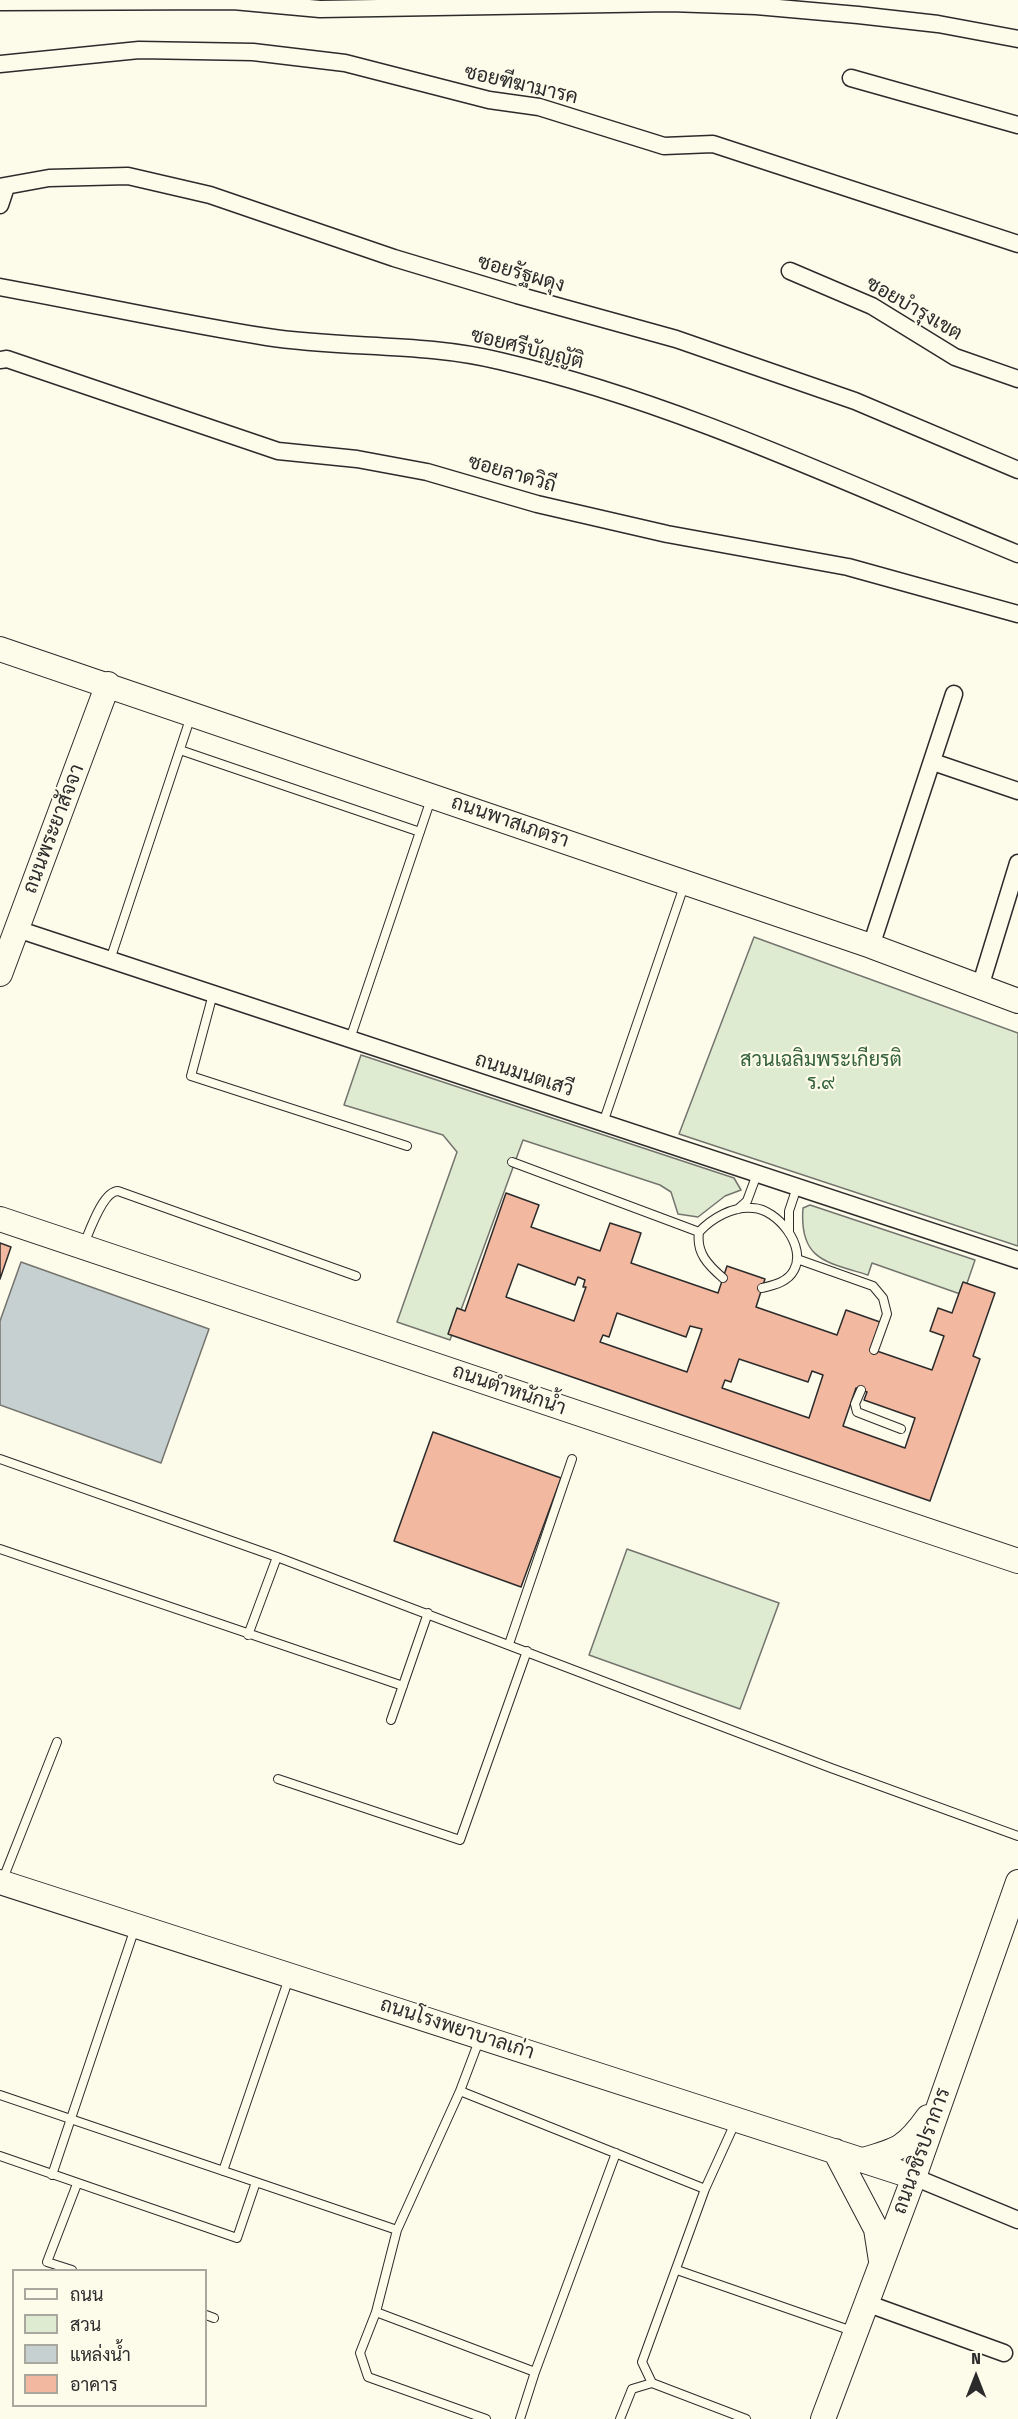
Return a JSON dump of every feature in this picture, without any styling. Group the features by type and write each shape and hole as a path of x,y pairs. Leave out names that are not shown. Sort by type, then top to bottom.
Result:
{"street":[{"path":"0,2 233,1 320,9 670,3 807,5 938,24 1018,39"},
{"name":"ซอยฑีฆามารค","path":"0,64 139,50 253,52 345,63 489,100 539,107 664,146 713,144 1018,244"},
{"path":"851,78 1018,125"},
{"name":"ซอยรัฐผดุง","path":"3,187 49,178 128,176 210,195 394,258 676,339 855,401 1018,470"},
{"path":"0,205 3,187"},
{"name":"ซอยบำรุงเขต","path":"790,271 872,306 955,357 1018,379"},
{"name":"ซอยศรีบัญญัติ","path":"0,287 269,337 442,350 499,360 583,384 702,423 1018,554"},
{"name":"ซอยลาดวิถี","path":"0,360 7,359 278,451 357,459 427,472 537,504 667,534 848,567 1018,614"},
{"name":"ถนนพาสเภตรา","path":"0,649 871,946 1018,1000"},
{"name":"ถนนพระยาสัจจา","path":"0,974 108,684"},
{"path":"871,946 954,694"},
{"path":"933,762 1018,791"},
{"path":"980,987 1018,863"},
{"name":"ถนนมนตเสวี","path":"17,929 1018,1260"},
{"name":"ถนนตำหนักน้ำ","path":"0,1219 1018,1561"},
{"name":"ถนนโรงพยาบาลเก่า","path":"1,1882 914,2177"},
{"name":"ถนนวชิรปราการ","path":"823,2419 914,2177 1018,1882"},
{"path":"863,2160 890,2153 912,2140 941,2098"},
{"path":"835,2151 876,2229 881,2263"},
{"path":"914,2177 1018,2220"},
{"path":"866,2303 1004,2353"}],"lane":[{"path":"110,960 192,714"},
{"path":"180,750 420,832"},
{"path":"350,1040 432,796"},
{"path":"603,1123 686,883"},
{"path":"213,994 191,1076 407,1146"},
{"path":"512,1162 699,1232"},
{"path":"737,1209 747,1201 757,1174"},
{"path":"789,1233 789,1211 797,1187"},
{"path":"82,1247 106,1196 114,1190 356,1276"},
{"path":"723,1278 700,1254 697,1242 699,1232 718,1216 737,1209 754,1208 772,1214 789,1233 797,1259 795,1269 788,1278 776,1285 762,1288"},
{"path":"797,1259 873,1286 883,1298 887,1314 874,1350"},
{"path":"861,1390 855,1404 857,1412 901,1429"},
{"path":"0,1459 277,1557 831,1768 1018,1836"},
{"path":"509,1644 572,1459"},
{"path":"0,1549 403,1686"},
{"path":"248,1635 277,1557"},
{"path":"391,1720 428,1613"},
{"path":"278,1779 460,1840 527,1651"},
{"path":"1,1882 57,1742"},
{"path":"52,2175 136,1926"},
{"path":"223,2171 290,1976"},
{"path":"481,2037 460,2091 397,2230 376,2312 360,2354 368,2377 486,2419"},
{"path":"460,2091 705,2189"},
{"path":"0,2095 397,2230"},
{"path":"652,2383 642,2362 705,2189 736,2119"},
{"path":"520,2419 535,2372 616,2153"},
{"path":"0,2156 237,2238 256,2182"},
{"path":"66,2269 47,2262 77,2184"},
{"path":"677,2270 855,2332"},
{"path":"376,2312 535,2372"},
{"path":"620,2419 632,2389 652,2383 746,2419"}],"green space":[{"name":"สวนเฉลิมพระเกียรติ ร.๙","path":"754,937 1018,1033 1018,1246 679,1134"},
{"path":"361,1055 734,1178 741,1190 725,1196 698,1217 678,1214 671,1192 660,1185 523,1140 450,1340 397,1322 457,1152 443,1135 344,1105"},
{"path":"810,1205 975,1260 963,1295 872,1263 868,1275 828,1262 811,1249 806,1239 803,1208"},
{"path":"627,1549 779,1603 740,1709 589,1655"}],"water":[{"path":"21,1262 209,1329 161,1463 0,1405 0,1321"}],"building":[{"path":"506,1193 539,1205 531,1227 600,1251 610,1223 641,1233 631,1263 718,1293 727,1266 765,1279 756,1307 837,1335 846,1310 880,1322 871,1349 932,1370 944,1336 930,1331 938,1308 952,1313 963,1282 995,1293 973,1356 980,1359 930,1501 448,1334 457,1308 465,1311","holes":["518,1264 575,1285 578,1277 585,1280 583,1287 586,1287 574,1321 506,1297","617,1313 686,1337 690,1326 702,1329 687,1372 600,1342 603,1335 609,1337","739,1359 808,1382 812,1371 823,1375 809,1418 722,1388 725,1380 731,1382","856,1388 867,1392 864,1400 915,1418 905,1448 843,1426"]},
{"path":"0,1243 11,1247 0,1279"},
{"path":"433,1432 561,1478 521,1587 394,1541"}]}
